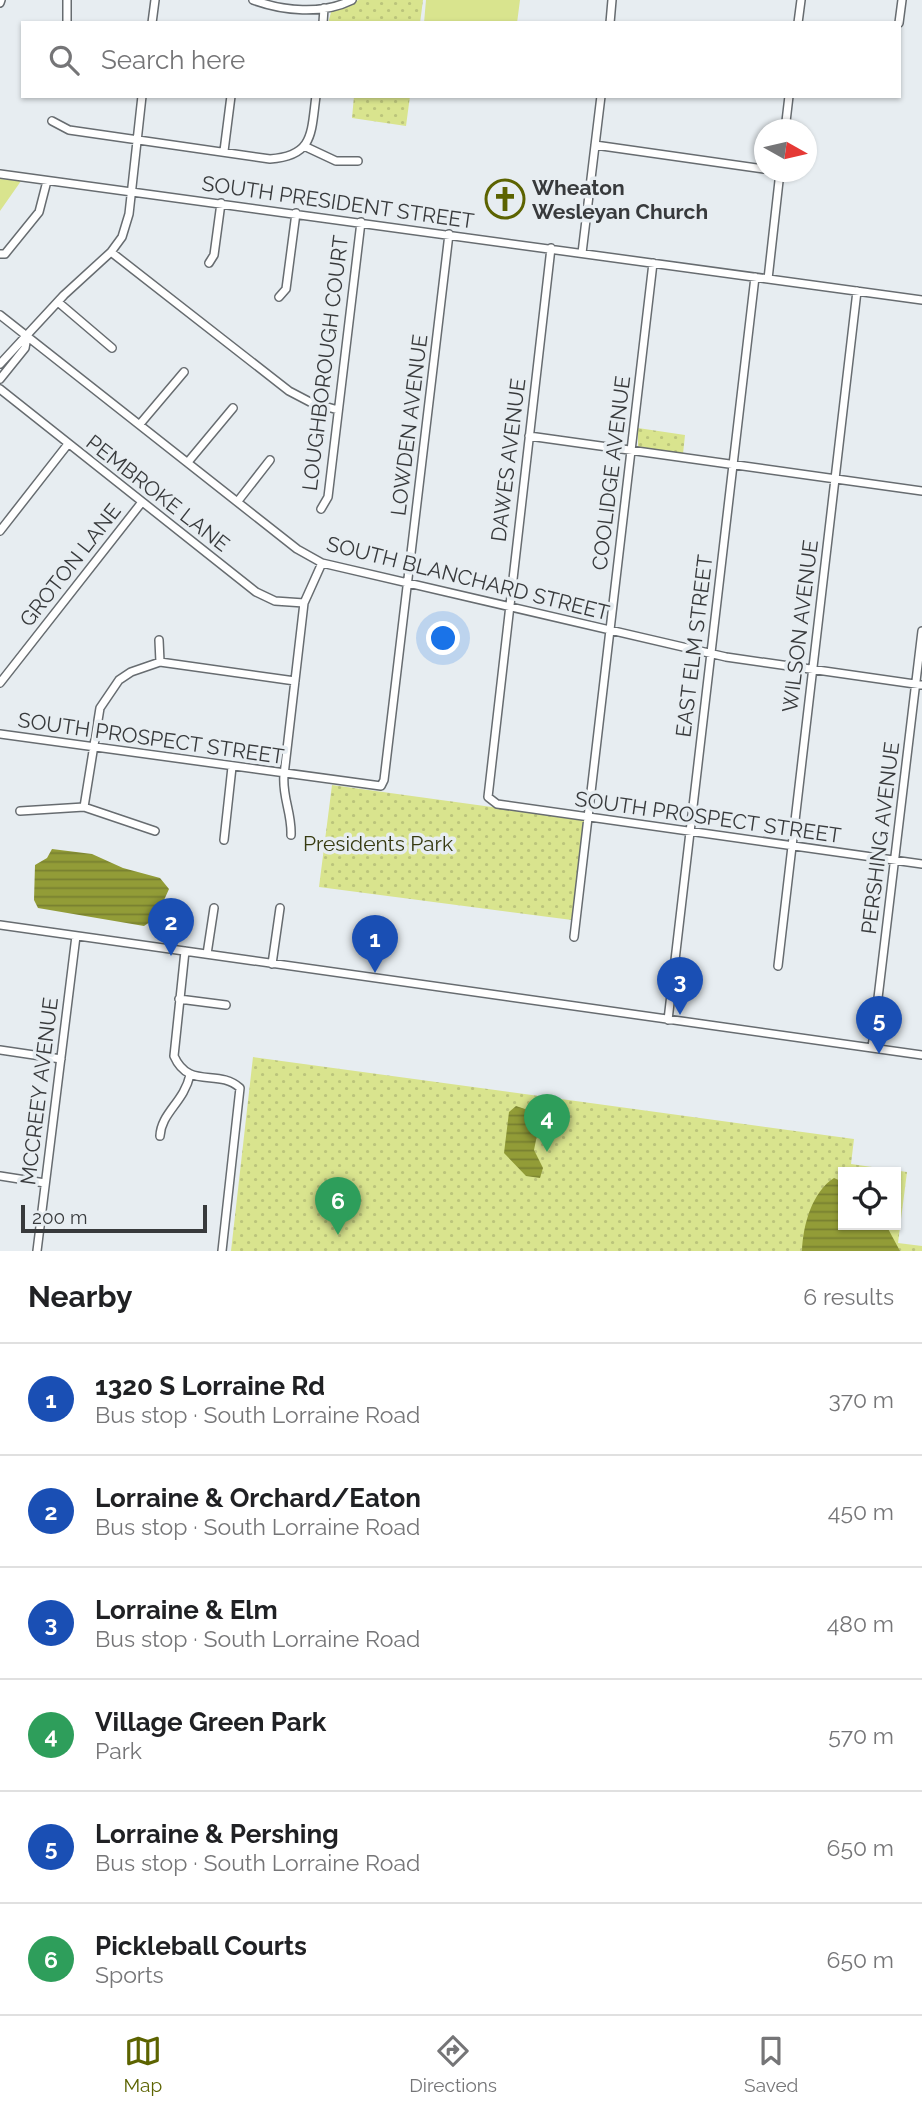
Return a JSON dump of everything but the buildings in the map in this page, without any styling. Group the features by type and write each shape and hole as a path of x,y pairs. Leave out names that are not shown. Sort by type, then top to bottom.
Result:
{"street":[{"path":"67,0 67,21"},
{"path":"152,21 155,0"},
{"path":"253,0 285,9 324,8 352,0"},
{"path":"285,9 287,0"},
{"path":"610,21 612,0"},
{"path":"798,21 801,0"},
{"path":"899,21 902,0"},
{"path":"323,21 324,8"},
{"path":"0,364 19,340 27,337 58,302 111,252 124,232 132,192 142,98"},
{"path":"224,151 231,98"},
{"path":"52,121 69,130 136,137 270,159 283,158 304,146 311,138 316,98"},
{"path":"582,253 601,98"},
{"path":"786,119 789,98"},
{"path":"595,145 754,167"},
{"path":"304,146 321,157 336,161 358,161"},
{"name":"SOUTH PRESIDENT STREET","path":"0,174 768,279"},
{"path":"0,254 5,254 39,212 47,180"},
{"path":"779,182 768,279 922,300"},
{"path":"209,263 214,255 221,203"},
{"path":"279,298 286,289 296,213"},
{"name":"LOUGHBOROUGH COURT","path":"321,509 328,497 361,222"},
{"name":"LOWDEN AVENUE","path":"381,786 384,782 449,234"},
{"name":"DAWES AVENUE","path":"490,800 487,792 551,248"},
{"path":"111,252 289,391 310,402 338,410"},
{"name":"COOLIDGE AVENUE","path":"574,937 653,262"},
{"name":"EAST ELM STREET","path":"668,1020 755,277"},
{"name":"WILSON AVENUE","path":"778,966 857,291"},
{"path":"58,302 112,348"},
{"name":"SOUTH BLANCHARD STREET","path":"0,315 297,549 321,563 711,653 919,685"},
{"path":"0,379 25,348 27,337"},
{"path":"141,424 184,372"},
{"name":"PEMBROKE LANE","path":"0,389 262,596 275,601 304,603"},
{"path":"188,462 233,408"},
{"path":"529,436 922,491"},
{"path":"0,531 68,444"},
{"path":"237,500 270,460"},
{"name":"GROTON LANE","path":"0,683 142,502"},
{"path":"291,835 291,816 283,790 284,775 304,603 321,563"},
{"name":"PERSHING AVENUE","path":"872,1048 919,685 922,631"},
{"path":"159,640 160,662"},
{"path":"84,807 100,708 111,689 131,672 160,662 295,681"},
{"name":"SOUTH PROSPECT STREET","path":"0,734 284,775 381,786"},
{"path":"224,840 232,767"},
{"name":"SOUTH PROSPECT STREET","path":"490,800 497,804 588,818 922,864"},
{"path":"20,811 84,807 155,831"},
{"path":"207,954 214,908"},
{"path":"272,964 280,908"},
{"path":"0,925 922,1055"},
{"name":"MCCREEY AVENUE","path":"37,1251 76,936"},
{"path":"186,951 173,1049 179,1066 190,1075 233,1081 240,1087 222,1251"},
{"path":"179,999 226,1005"},
{"path":"0,1051 61,1059"},
{"path":"160,1136 163,1122 187,1091 190,1075"},
{"path":"0,1176 46,1183"}],"green space":[{"path":"359,0 423,0 420,21 329,21 332,9"},
{"path":"426,0 520,0 517,21 424,21"},
{"path":"354,98 410,98 406,126 352,118"},
{"path":"0,179 21,181 0,211"},
{"path":"638,428 685,435 683,454 638,447"},
{"name":"Presidents Park","path":"332,785 585,820 572,920 319,887"},
{"path":"253,1057 854,1139 851,1164 872,1167 838,1167 838,1230 900,1230 898,1243 922,1246 922,1251 231,1251"},
{"path":"901,1171 907,1172 901,1219"}],"shaded area":[{"path":"52,849 92,854 123,868 160,878 169,889 156,918 144,926 38,908 34,900 35,865 47,858"},
{"path":"516,1106 531,1111 540,1120 534,1150 543,1168 540,1178 526,1176 504,1153 509,1112"},
{"path":"834,1178 838,1180 838,1230 889,1230 900,1251 802,1251 810,1210 826,1184"}],"place":[{"name":"Wheaton Wesleyan Church","path":"505,199"},
{"name":"Lorraine & Orchard/Eaton","path":"171,956"},
{"name":"1320 S Lorraine Rd","path":"375,973"},
{"name":"Lorraine & Elm","path":"680,1015"},
{"name":"Lorraine & Pershing","path":"879,1054"},
{"name":"Village Green Park","path":"547,1152"},
{"name":"Pickleball Courts","path":"338,1235"}]}
